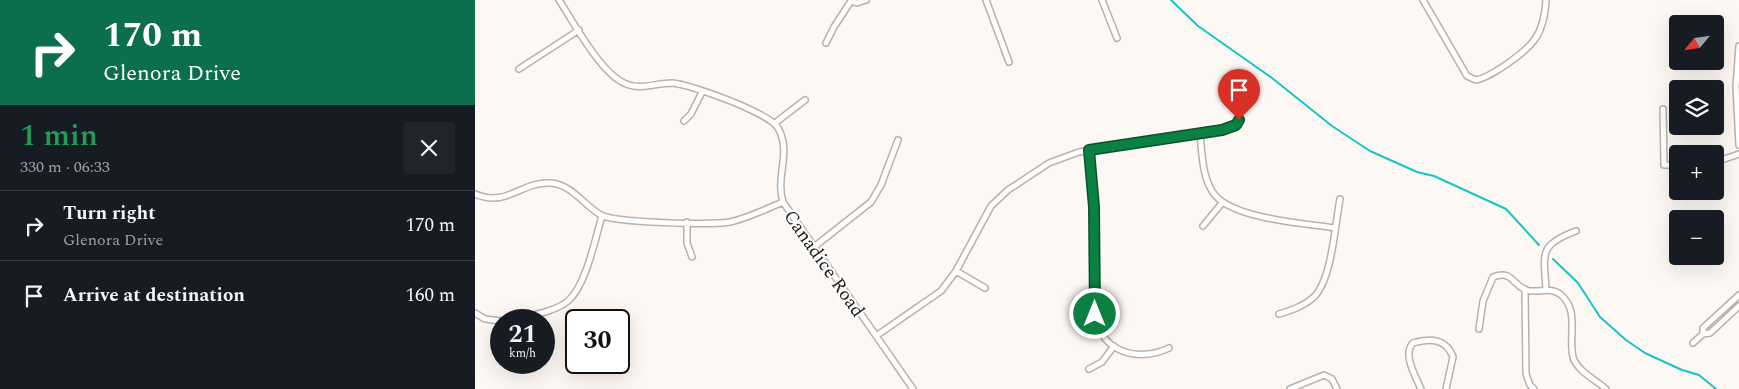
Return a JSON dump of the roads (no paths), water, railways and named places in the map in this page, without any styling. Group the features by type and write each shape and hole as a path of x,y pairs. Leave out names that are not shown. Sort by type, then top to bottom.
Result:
{"street":[{"path":"559,0 607,72 623,83 644,87 673,83 757,112 775,124 805,100"},
{"path":"826,43 834,26 851,1 857,3 866,0"},
{"path":"986,0 1009,62"},
{"path":"1102,0 1117,38"},
{"path":"1423,0 1467,76 1473,80 1481,79 1494,72 1531,47 1543,24 1546,0"},
{"path":"519,69 579,30"},
{"path":"1739,46 1736,86 1739,145"},
{"path":"684,122 695,107 702,92"},
{"path":"1663,109 1664,165 1669,165"},
{"path":"876,336 941,291 956,271 987,212 995,202 1049,163 1069,154 1089,150 1231,128 1239,120"},
{"name":"Canadice Road","path":"775,124 784,142 784,158 779,185 783,202 913,389"},
{"path":"1200,134 1209,185 1222,203 1249,214 1335,228"},
{"path":"814,247 871,202 881,185 898,140"},
{"path":"1089,150 1094,207 1095,314 1101,332 1114,346 1132,354 1149,356 1169,348"},
{"path":"1724,159 1739,154"},
{"path":"475,194 497,199 514,194 532,185 556,184 571,190 602,216 620,221 728,222 783,202"},
{"path":"1279,314 1306,303 1320,290 1326,276 1340,199"},
{"path":"1203,226 1222,203"},
{"path":"549,309 559,306 573,296 581,281 602,216"},
{"path":"687,222 687,243 692,257"},
{"path":"1546,289 1543,264 1545,250 1553,241 1576,231"},
{"path":"956,271 985,288"},
{"path":"1479,329 1483,300 1489,283 1493,278 1500,275 1508,276 1525,290 1546,289 1560,294 1571,310 1573,358 1577,365 1606,389"},
{"path":"1525,290 1526,374 1530,385 1534,389"},
{"path":"1703,334 1703,328 1739,295"},
{"path":"1693,343 1703,334 1710,333 1739,306"},
{"path":"475,313 490,320"},
{"path":"1421,389 1409,355 1409,348 1413,343 1439,340 1446,344 1453,357 1445,389"},
{"path":"1089,369 1101,362 1114,346"},
{"path":"1290,389 1324,375 1332,379 1337,389"}],"waterway":[{"path":"1171,0 1198,26 1272,78 1332,126 1370,151 1417,172 1434,176 1506,209 1539,245"},
{"path":"1553,259 1578,283 1600,317 1626,340 1645,353 1682,370 1699,375 1716,389"}]}
